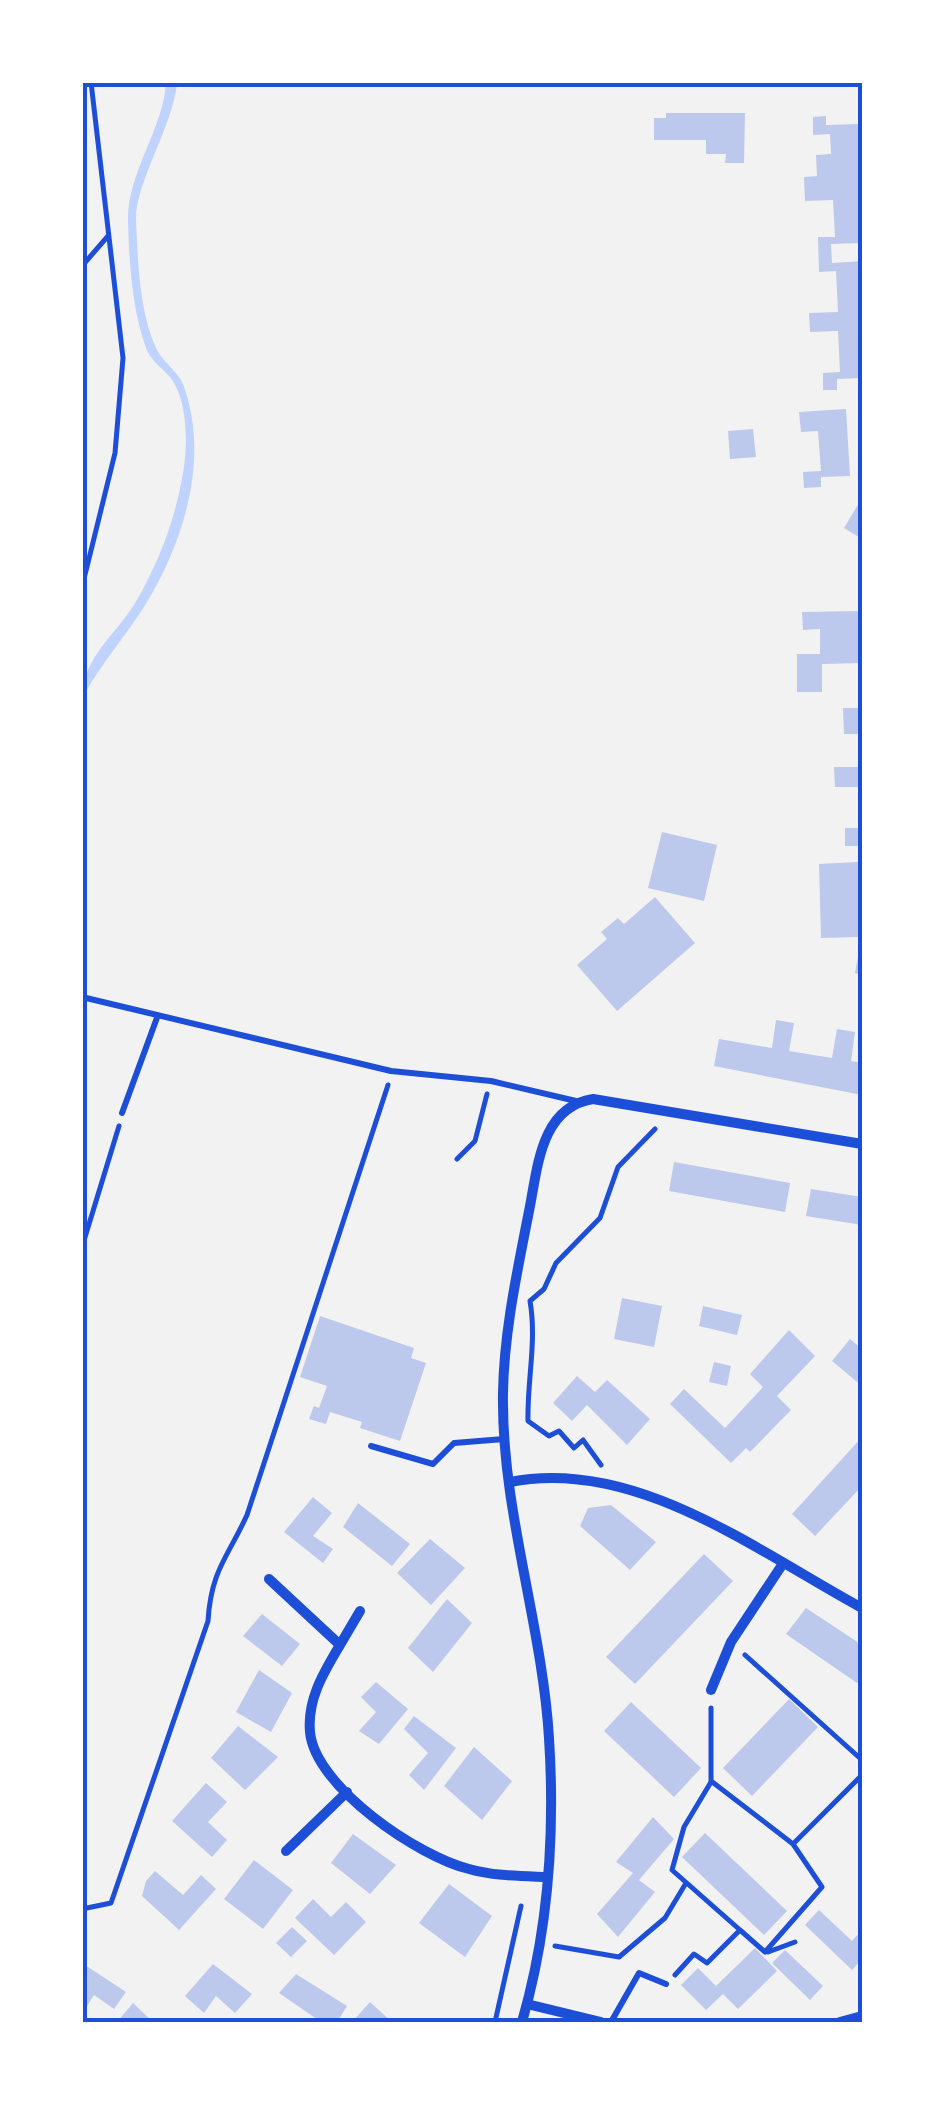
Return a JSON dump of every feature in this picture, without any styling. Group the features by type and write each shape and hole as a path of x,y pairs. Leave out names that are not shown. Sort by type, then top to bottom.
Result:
{"street":[{"path":"522,2022 542,1944 549,1737 510,1482 506,1346 541,1148 555,1119 576,1101 593,1098 862,1144"},
{"path":"510,1482 536,1477 614,1482 657,1497 862,1608"},
{"path":"711,1690 730,1642 782,1565"},
{"path":"269,1579 340,1645"},
{"path":"360,1611 311,1704 310,1734 319,1761 347,1792 413,1846 468,1869 546,1877"},
{"path":"286,1851 347,1792"},
{"path":"528,2004 601,2022"},
{"path":"840,2022 862,2016"}],"lane":[{"path":"82,997 391,1070 490,1081 576,1101"},
{"path":"122,1113 158,1015"},
{"path":"371,1446 433,1464 454,1443 506,1439"},
{"path":"611,2022 639,1973 666,1984"}],"path":[{"path":"82,587 115,453 123,358 90,82"},
{"path":"82,266 108,236"},
{"path":"457,1159 474,1141 490,1081"},
{"path":"82,1910 111,1903 130,1856 208,1620 210,1591 224,1550 236,1537 247,1514 384,1102"},
{"path":"614,1482 583,1440 574,1448 559,1431 549,1436 528,1421 527,1388 535,1332 530,1302 544,1288 556,1262 600,1218 618,1167 670,1111"},
{"path":"82,1247 111,1162 122,1113"},
{"path":"730,1642 862,1760"},
{"path":"711,1690 711,1781 684,1827 672,1870 765,1952 782,1950 795,1942"},
{"path":"792,1844 862,1775"},
{"path":"711,1781 792,1844 822,1887 765,1952"},
{"path":"542,1944 619,1957 665,1918 686,1882"},
{"path":"495,2022 521,1906"},
{"path":"666,1984 694,1954 707,1964 740,1930"}],"water":[{"path":"166,83 177,83 174,100 137,205 139,269 150,334 183,384 191,411 193,468 182,524 161,577 83,697 84,683 95,657 137,600 160,554 176,507 185,462 185,423 180,398 170,377 146,348 134,301 129,252 129,203 159,118"}],"building":[{"path":"666,113 745,113 744,163 725,163 726,154 706,154 706,140 654,140 654,118 666,118"},
{"path":"826,116 826,125 859,124 862,243 831,244 832,263 862,261 862,378 837,379 837,390 823,390 823,373 840,372 838,331 810,332 809,313 838,312 836,271 819,272 818,237 835,237 833,200 805,201 804,177 817,176 816,155 831,154 830,134 813,135 813,117"},
{"path":"846,409 850,476 821,477 821,487 804,488 803,472 821,471 818,431 801,432 799,412"},
{"path":"753,429 756,457 730,459 728,431"},
{"path":"859,503 862,505 862,539 844,528"},
{"path":"862,611 862,663 822,664 822,692 797,692 797,654 820,654 820,629 803,630 802,612"},
{"path":"843,708 861,708 862,734 844,734"},
{"path":"834,767 862,767 862,787 835,787"},
{"path":"845,828 862,828 859,846 845,846"},
{"path":"662,832 717,845 704,901 648,888"},
{"path":"858,862 858,873 862,872 859,937 821,938 819,864"},
{"path":"655,897 695,943 617,1011 577,965 607,939 601,932 618,918 624,924"},
{"path":"859,951 862,952 862,975 855,973"},
{"path":"776,1020 794,1023 789,1051 832,1058 837,1029 855,1032 851,1061 862,1063 862,1095 714,1066 719,1039 772,1048"},
{"path":"674,1162 790,1183 785,1212 669,1191"},
{"path":"811,1189 862,1197 862,1225 806,1216"},
{"path":"622,1298 662,1306 654,1347 614,1339"},
{"path":"703,1306 742,1315 737,1335 699,1326"},
{"path":"320,1316 414,1348 411,1358 426,1363 400,1441 360,1428 362,1422 330,1412 326,1424 309,1419 314,1406 319,1408 327,1386 300,1377"},
{"path":"789,1330 815,1356 777,1396 791,1410 750,1452 746,1448 731,1463 670,1404 684,1389 725,1428 763,1387 750,1374"},
{"path":"850,1339 862,1349 862,1386 832,1361"},
{"path":"714,1362 731,1366 727,1386 709,1382"},
{"path":"577,1376 595,1392 607,1380 650,1419 627,1445 587,1405 572,1421 553,1403"},
{"path":"862,1437 862,1486 815,1536 792,1514"},
{"path":"313,1497 332,1513 313,1536 333,1549 323,1563 284,1532"},
{"path":"358,1503 410,1544 392,1566 343,1527"},
{"path":"611,1505 656,1542 630,1570 580,1526 588,1508"},
{"path":"430,1539 465,1568 431,1605 397,1573"},
{"path":"704,1554 733,1581 635,1684 606,1657"},
{"path":"447,1599 472,1623 433,1672 408,1648"},
{"path":"806,1608 862,1645 862,1677 857,1683 786,1634"},
{"path":"262,1614 300,1644 282,1666 243,1636"},
{"path":"259,1670 292,1693 271,1732 236,1712"},
{"path":"376,1682 408,1709 379,1744 359,1731 376,1712 361,1697"},
{"path":"789,1699 818,1727 752,1796 723,1768"},
{"path":"631,1702 701,1768 674,1797 604,1731"},
{"path":"414,1716 456,1748 424,1790 409,1775 428,1753 404,1729"},
{"path":"238,1726 278,1757 245,1790 211,1758"},
{"path":"474,1747 512,1781 482,1820 444,1786"},
{"path":"206,1783 227,1802 208,1822 227,1840 212,1857 172,1821"},
{"path":"653,1817 674,1839 639,1880 655,1892 618,1937 597,1914 633,1873 616,1862"},
{"path":"705,1833 787,1911 764,1935 682,1857"},
{"path":"353,1834 396,1865 370,1894 331,1863"},
{"path":"254,1860 293,1890 263,1929 224,1899"},
{"path":"155,1871 183,1895 201,1875 216,1889 179,1930 142,1896 146,1881"},
{"path":"449,1884 492,1916 465,1957 419,1923"},
{"path":"313,1899 331,1917 346,1902 366,1922 334,1955 295,1918"},
{"path":"819,1910 852,1941 862,1930 862,1959 852,1970 805,1925"},
{"path":"292,1927 307,1941 291,1957 276,1943"},
{"path":"755,1948 777,1971 738,2009 723,1994 706,2010 681,1985 698,1968 716,1986"},
{"path":"785,1950 823,1986 810,2000 772,1963"},
{"path":"213,1964 252,1994 235,2013 216,1996 204,2013 185,1996"},
{"path":"85,1965 126,1992 114,2009 94,1995 82,2014"},
{"path":"296,1974 347,2006 337,2022 321,2022 279,1993"},
{"path":"370,2002 392,2022 352,2022"},
{"path":"133,2003 153,2022 117,2022"}]}
